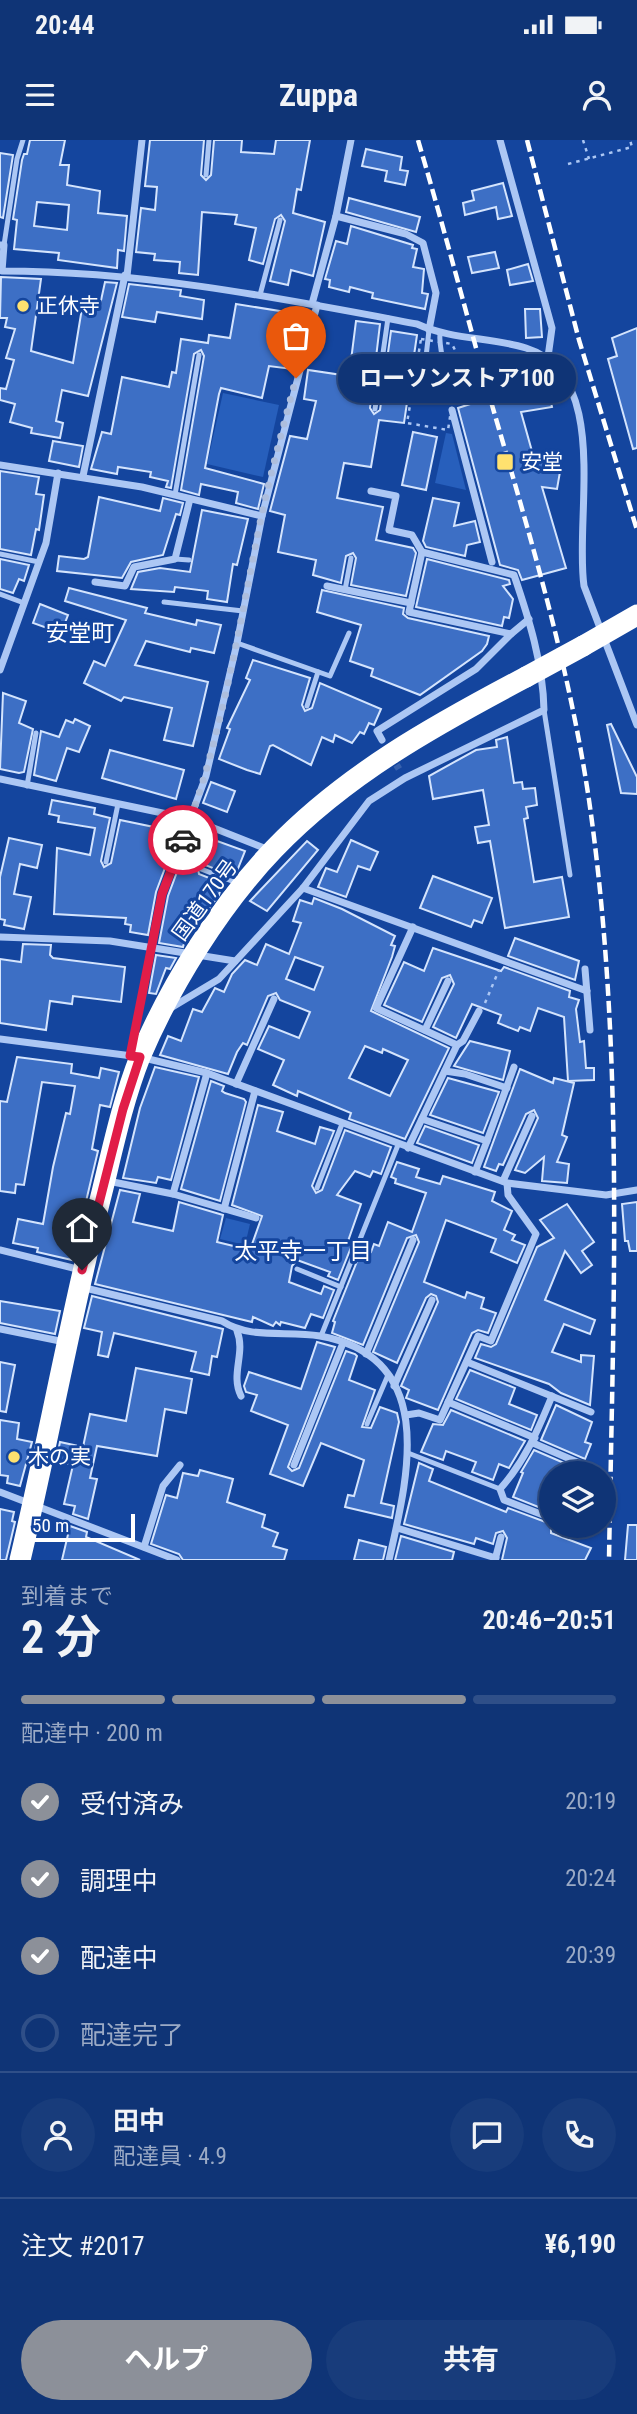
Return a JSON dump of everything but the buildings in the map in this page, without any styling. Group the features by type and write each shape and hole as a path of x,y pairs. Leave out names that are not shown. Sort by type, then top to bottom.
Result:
{"highway":[{"name":"国道170号","path":"20,1560 80,1278 135,1056 163,1013 195,954 272,851 332,796 447,719 635,616"}],"street":[{"path":"83,476 126,276 142,140"},
{"path":"135,1056 150,946 162,894 206,776 237,643 262,516 336,216 351,140"},
{"path":"500,140 552,328 548,357"},
{"path":"336,216 406,234 423,243 436,293 429,330"},
{"path":"2,245 2,271 126,276 260,295 388,318 440,333 526,348 548,357 567,378 581,432 584,461 581,565 592,640 637,725"},
{"path":"452,410 492,562"},
{"path":"0,465 83,476 262,516"},
{"path":"0,670 46,543 58,473"},
{"path":"371,491 396,496 389,530 412,535 422,552 409,612 511,634"},
{"path":"95,582 125,586 134,567 175,559 190,499"},
{"path":"163,1013 219,979 303,888 369,801 405,778 544,710 544,683 529,619 514,575 422,552"},
{"path":"327,586 411,603"},
{"path":"382,740 377,731 476,670 529,619"},
{"path":"399,769 405,778"},
{"path":"0,779 191,819 272,851"},
{"path":"303,888 587,991"},
{"path":"413,927 376,1008 457,1045"},
{"path":"0,937 110,941 235,961"},
{"path":"585,969 590,1030"},
{"path":"425,1030 448,981"},
{"path":"236,1084 274,999"},
{"path":"408,1148 457,1045 464,1041 479,1011"},
{"path":"0,1039 135,1056 207,1073 505,1182 606,1195 637,1190"},
{"path":"475,1172 514,1067"},
{"path":"445,1071 466,1074 507,1088"},
{"path":"173,1194 207,1073"},
{"path":"224,1209 255,1091"},
{"path":"406,1415 419,1413 440,1420 478,1336 491,1341 536,1234 508,1195 505,1182 532,1116"},
{"path":"422,1119 486,1141"},
{"path":"105,1180 173,1194 256,1219"},
{"path":"366,1354 413,1240"},
{"path":"0,1250 80,1278 222,1321 237,1331 321,1336 366,1354 388,1375 409,1426 408,1453 397,1528 389,1560"},
{"path":"394,1386 432,1300"},
{"path":"0,1329 66,1342"},
{"path":"237,1331 241,1341 235,1384 241,1396"},
{"path":"294,1465 343,1343"},
{"path":"467,1362 591,1412"},
{"path":"539,1513 504,1500 500,1489 517,1470 534,1441 552,1396"},
{"path":"449,1402 576,1461"},
{"path":"144,1547 163,1486 180,1465"},
{"path":"0,1492 177,1560"},
{"path":"397,1528 495,1559 501,1537"},
{"path":"461,1560 464,1549"}],"lane":[{"path":"2,245 17,159 23,140"},
{"path":"206,175 209,140"},
{"path":"260,295 280,220"},
{"path":"375,409 388,318"},
{"path":"429,330 423,384 427,395 433,397 444,392 447,382 438,349 440,333"},
{"path":"175,495 199,355"},
{"path":"0,554 39,562"},
{"path":"345,590 352,558"},
{"path":"175,559 188,560"},
{"path":"0,594 24,603"},
{"path":"164,601 243,611"},
{"path":"237,643 330,676 349,633"},
{"path":"0,641 9,645"},
{"path":"307,706 318,673"},
{"path":"544,710 570,875"},
{"path":"27,786 36,733"},
{"path":"106,862 118,804"},
{"path":"201,869 244,886"},
{"path":"317,1188 342,1124"},
{"path":"321,1336 398,1145"},
{"path":"297,1269 341,1287"},
{"path":"368,1424 388,1375"},
{"path":"408,1453 500,1489"}],"path":[{"path":"583,140 589,159"},
{"path":"568,164 632,147 630,140"},
{"path":"460,391 463,401"},
{"path":"479,1011 503,960"}],"shaded area":[{"path":"223,393 279,405 263,477 207,464"},
{"path":"446,433 452,434 466,490 435,483"},
{"path":"226,1218 250,1224 245,1245 220,1239"}],"tunnel":[{"path":"391,756 399,769"}],"railway":[{"path":"418,140 560,650 589,800 608,989 612,1084 614,1275 609,1560"},
{"path":"527,140 579,340 637,530"}],"way so far":[{"path":"183,840 206,776 237,643 262,516 296,378"}],"place":[{"name":"正休寺","path":"23,306"},
{"name":"ローソンストア100","path":"296,378"},
{"name":"安堂","path":"505,462"},
{"name":"木の実","path":"14,1457"}],"district":[{"name":"安堂町","path":"80,633"},
{"name":"太平寺一丁目","path":"303,1251"}],"route":[{"path":"82,1270 123,1109 140,1057 130,1056 162,894 183,840"}]}
